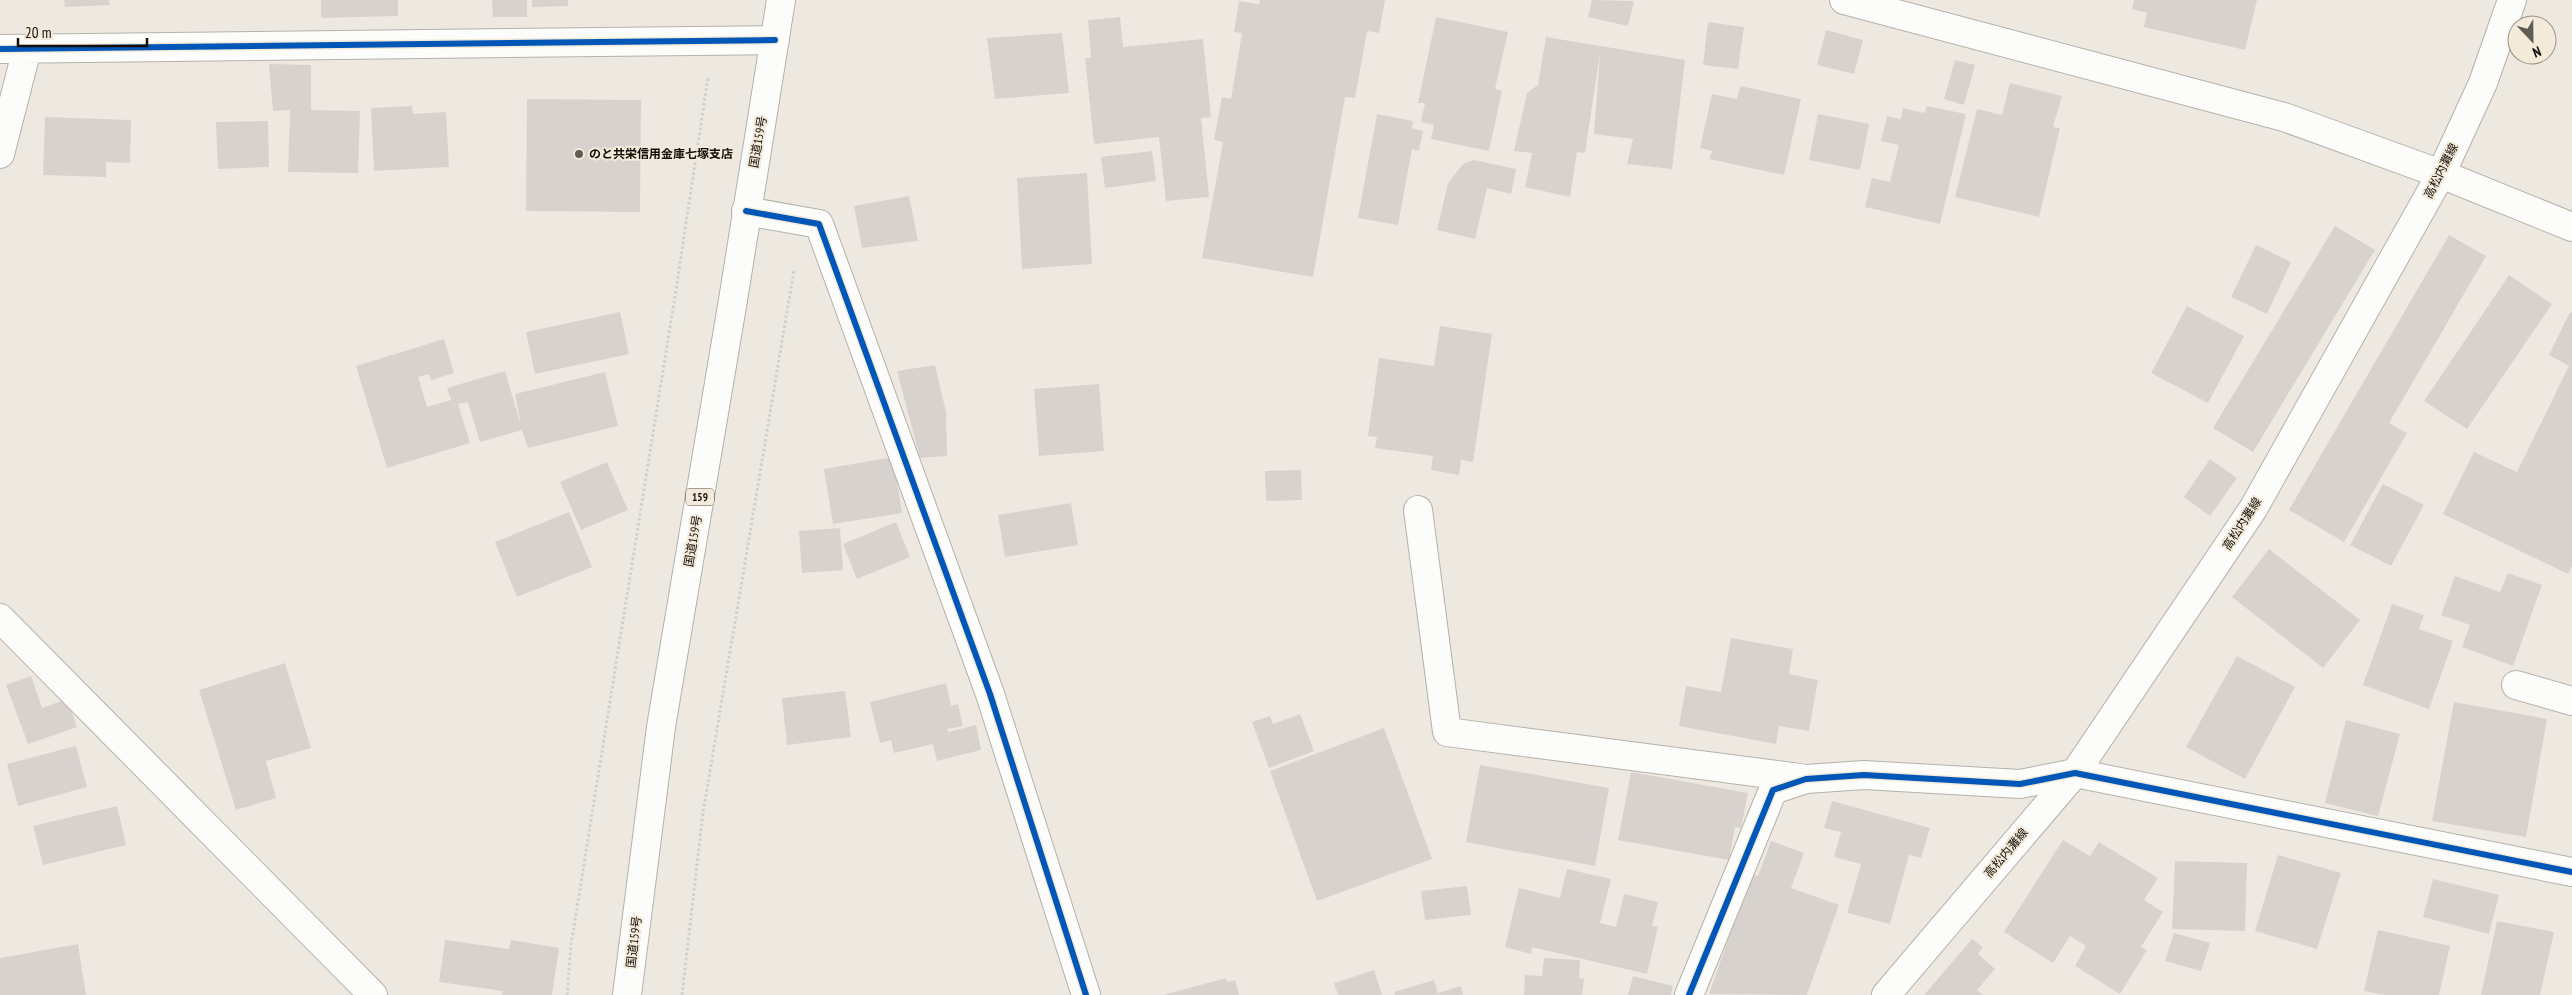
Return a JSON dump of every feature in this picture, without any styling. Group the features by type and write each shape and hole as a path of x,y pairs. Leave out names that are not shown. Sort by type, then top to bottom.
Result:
{"main road":[{"name":"国道159号","path":"627,995 661,727 781,0"},
{"path":"1844,0 2284,117 2441,174 2572,227"},
{"name":"高松内灘線","path":"1886,995 2074,773 2253,509 2441,174 2483,83 2512,0"},
{"path":"0,49 775,40"},
{"path":"0,154 27,49"},
{"path":"746,211 819,224 990,694 1086,995"},
{"path":"1418,510 1447,732 1806,779 1864,774 2020,784 2074,773 2572,872"},
{"path":"0,618 373,995"},
{"path":"2516,685 2572,701"},
{"path":"1689,995 1774,790 1806,779"}],"path":[{"path":"567,995 571,945 676,290 713,41"},
{"path":"682,995 703,813 794,270"}],"building":[{"path":"64,0 109,0 110,5 65,7"},
{"path":"321,0 398,0 398,16 321,18"},
{"path":"492,0 527,0 527,17 493,17"},
{"path":"532,0 568,0 568,6 532,7"},
{"path":"1260,0 1385,0 1379,33 1367,31 1355,98 1345,97 1313,277 1202,258 1223,142 1214,140 1222,97 1231,99 1242,33 1234,32 1239,1 1259,4"},
{"path":"1592,0 1634,1 1628,26 1588,17"},
{"path":"2134,0 2257,0 2245,50 2144,27 2147,13 2132,9"},
{"path":"1120,17 1123,47 1203,39 1211,117 1201,118 1209,197 1166,201 1159,137 1094,144 1085,58 1091,58 1088,20"},
{"path":"1436,17 1508,32 1495,89 1502,91 1489,151 1431,139 1434,125 1421,122 1425,103 1418,103"},
{"path":"1708,22 1744,27 1738,69 1703,65"},
{"path":"1826,30 1863,40 1854,74 1817,65"},
{"path":"1062,33 1069,93 995,99 987,38"},
{"path":"1546,37 1685,60 1672,169 1627,164 1633,139 1594,134 1600,53 1585,153 1577,152 1570,197 1525,187 1532,153 1514,151 1527,93 1538,85"},
{"path":"1955,60 1975,65 1964,105 1944,99"},
{"path":"269,64 311,65 311,110 360,111 358,173 288,172 290,110 273,111"},
{"path":"2010,83 2062,96 2053,127 2060,128 2039,217 1955,197 1977,109 2002,115"},
{"path":"1740,86 1801,99 1784,175 1709,159 1712,151 1700,148 1712,94 1737,99"},
{"path":"527,99 641,100 640,212 526,211"},
{"path":"412,106 413,114 446,112 449,167 374,171 371,108"},
{"path":"1927,106 1966,114 1940,224 1865,207 1872,178 1890,182 1899,145 1881,141 1887,116 1901,119 1903,108 1924,113"},
{"path":"1377,114 1413,121 1412,128 1423,131 1419,151 1412,149 1398,225 1358,218"},
{"path":"1818,114 1869,124 1860,170 1809,160"},
{"path":"45,117 131,120 130,163 106,162 106,177 43,175"},
{"path":"268,121 269,167 218,169 216,122"},
{"path":"1152,151 1156,181 1105,188 1101,157"},
{"path":"1474,160 1516,169 1511,194 1487,188 1475,239 1437,230 1448,183 1463,164"},
{"path":"1087,173 1092,264 1022,269 1017,178"},
{"path":"909,196 918,241 862,248 854,206"},
{"path":"2335,226 2375,250 2253,452 2213,428"},
{"path":"2449,235 2486,256 2389,423 2407,433 2344,542 2289,510"},
{"path":"2256,245 2291,262 2267,314 2231,297"},
{"path":"2509,275 2552,304 2467,429 2424,401"},
{"path":"2187,306 2244,336 2208,403 2151,373"},
{"path":"620,312 629,354 535,374 526,332"},
{"path":"2570,312 2572,313 2572,566 2568,574 2443,514 2474,452 2517,472 2569,366 2549,355"},
{"path":"1440,326 1492,334 1473,462 1461,460 1459,475 1431,470 1433,456 1375,448 1377,437 1368,436 1379,358 1434,366"},
{"path":"444,339 454,373 431,380 429,374 418,377 427,407 451,400 447,388 505,371 521,426 515,394 605,372 618,426 528,448 522,430 480,442 468,402 458,404 470,443 387,468 356,366"},
{"path":"935,365 946,412 947,456 920,458 897,371"},
{"path":"1099,384 1104,451 1039,456 1034,389"},
{"path":"893,457 902,513 833,524 824,469"},
{"path":"2210,459 2237,478 2210,516 2184,497"},
{"path":"607,462 628,510 581,530 560,482"},
{"path":"1301,470 1302,500 1266,501 1265,471"},
{"path":"2383,484 2424,505 2391,566 2350,545"},
{"path":"1071,503 1078,545 1005,557 998,515"},
{"path":"569,512 592,567 517,597 495,542"},
{"path":"896,522 910,557 857,579 843,544"},
{"path":"840,528 843,570 802,573 799,531"},
{"path":"2269,549 2360,620 2323,668 2232,597"},
{"path":"2508,573 2542,585 2513,666 2462,647 2470,625 2441,615 2455,576 2500,592"},
{"path":"2392,604 2424,615 2419,629 2453,641 2429,709 2363,685"},
{"path":"1731,638 1793,649 1789,674 1818,680 1809,731 1779,726 1776,744 1679,726 1686,686 1721,692"},
{"path":"2237,656 2295,687 2245,779 2186,747"},
{"path":"285,663 311,748 266,761 276,798 236,810 199,690"},
{"path":"31,676 42,708 67,699 77,727 28,744 6,685"},
{"path":"946,683 951,706 958,704 963,726 947,729 948,732 976,725 981,750 937,761 933,744 894,753 891,740 880,743 870,702"},
{"path":"845,691 851,737 787,745 782,698"},
{"path":"2454,702 2547,719 2526,837 2432,821"},
{"path":"1300,714 1314,751 1269,768 1252,722 1270,716 1273,724"},
{"path":"2346,720 2400,734 2378,816 2325,803"},
{"path":"1384,728 1432,859 1317,901 1270,771"},
{"path":"76,746 87,787 18,806 7,764"},
{"path":"1480,765 1609,788 1595,866 1466,842"},
{"path":"1631,772 1748,793 1741,828 1735,827 1729,860 1618,840"},
{"path":"1832,801 1930,828 1921,858 1909,855 1890,924 1847,913 1861,864 1834,857 1841,832 1824,828"},
{"path":"117,806 126,845 43,865 33,826"},
{"path":"2063,840 2090,856 2099,842 2158,878 2144,900 2163,912 2141,947 2147,950 2120,994 2075,966 2086,946 2070,936 2053,963 2004,932"},
{"path":"1771,841 1804,853 1791,888 1839,905 1807,995 1709,994 1751,874 1758,876"},
{"path":"2278,855 2341,873 2317,949 2255,931"},
{"path":"2175,861 2247,863 2245,931 2172,929"},
{"path":"1567,869 1611,879 1600,923 1616,927 1624,894 1658,902 1652,926 1658,927 1647,974 1532,947 1531,954 1505,947 1519,888 1560,898"},
{"path":"2433,879 2499,895 2489,934 2423,917"},
{"path":"1467,886 1471,915 1425,920 1421,891"},
{"path":"2497,921 2554,932 2540,995 2481,995"},
{"path":"2378,930 2450,946 2439,995 2385,995 2364,991"},
{"path":"2174,933 2210,943 2201,971 2165,961"},
{"path":"1972,939 1983,947 1978,954 1995,969 1977,990 1983,995 1924,995"},
{"path":"445,940 509,949 511,940 559,948 552,995 502,995 503,991 439,982"},
{"path":"78,944 86,995 0,995 0,958"},
{"path":"1544,958 1580,960 1579,978 1584,979 1582,995 1524,995 1525,975 1542,976"},
{"path":"1374,970 1382,995 1338,995 1334,983"},
{"path":"1633,976 1673,986 1671,995 1628,995"},
{"path":"1226,978 1227,982 1235,980 1239,995 1163,995"},
{"path":"1434,980 1438,993 1461,986 1463,995 1395,995 1394,992"}],"cycle path":[{"path":"0,49 775,40"},
{"path":"746,211 819,224 990,694 1086,995"},
{"path":"1689,995 1773,790 1806,779 1864,775 2020,784 2075,773 2572,872"}],"place":[{"name":"のと共栄信用金庫七塚支店","path":"579,154"}]}
